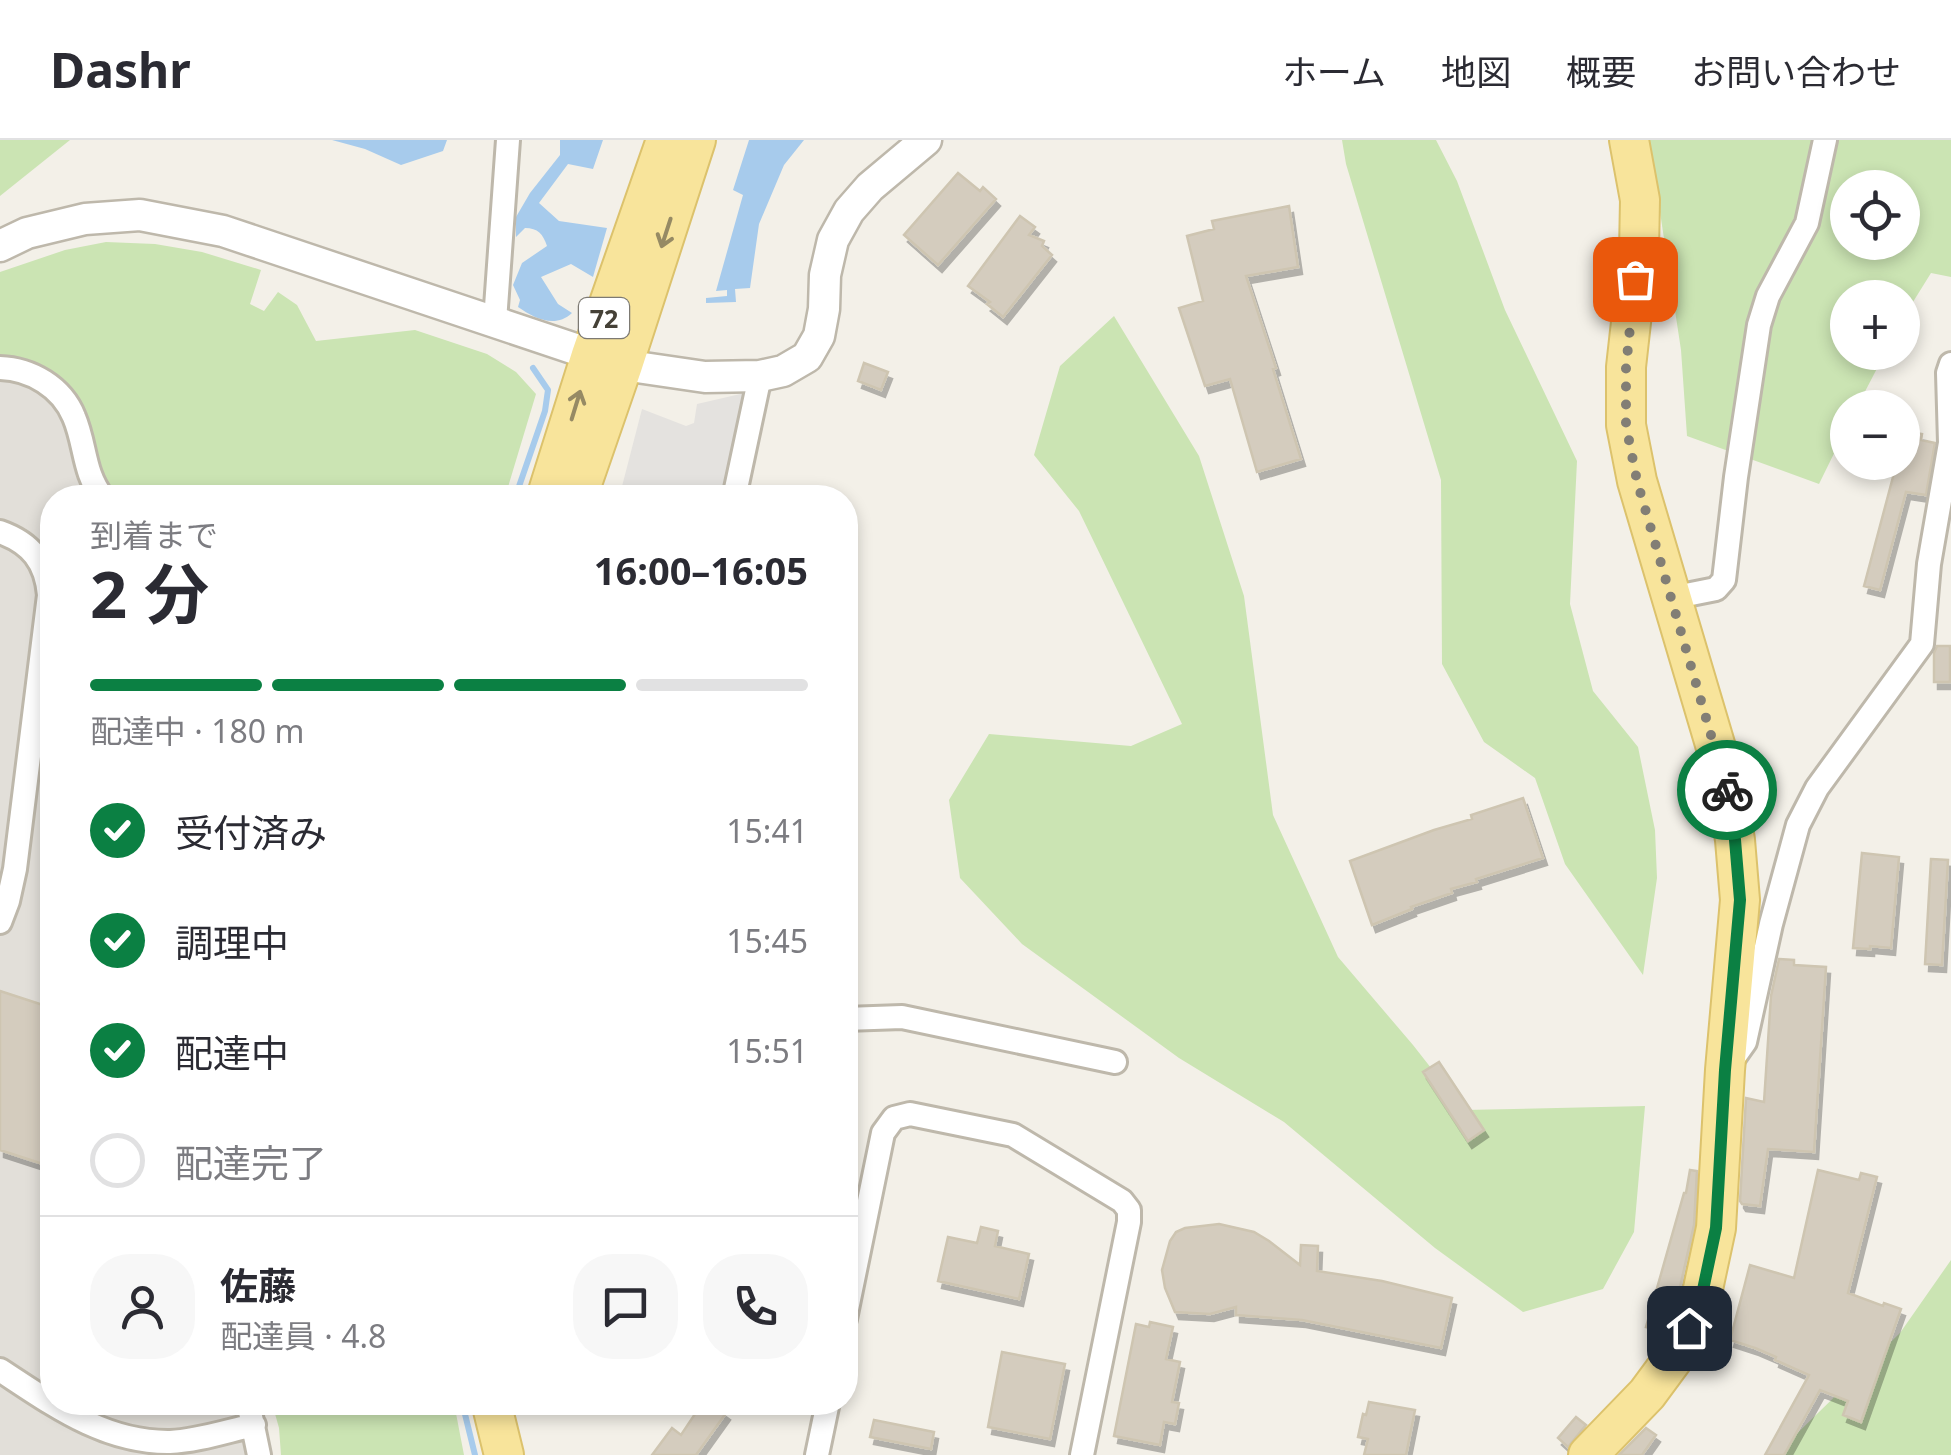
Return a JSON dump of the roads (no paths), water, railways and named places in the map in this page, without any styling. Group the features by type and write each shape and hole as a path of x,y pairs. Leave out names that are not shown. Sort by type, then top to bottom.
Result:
{"main road":[{"name":"72","path":"580,485 607,360 666,140"},
{"name":"72","path":"552,485 696,140"},
{"path":"1588,1455 1647,1394 1678,1352 1700,1304 1716,1228 1740,900 1726,778 1637,481 1626,425 1626,367 1639,251 1640,200 1629,140"},
{"path":"494,1415 504,1455"},
{"path":"518,1415 526,1455"}],"street":[{"path":"495,320 508,140"},
{"path":"0,246 28,233 86,220 140,216 222,231 607,360 705,377 760,376 783,371 807,357 819,336 825,275 834,240 849,211 870,187 926,140"},
{"path":"1672,598 1716,589 1724,580 1759,324 1768,296 1807,223 1825,140"},
{"path":"1725,1070 1745,1042 1798,825 1817,788 1922,644 1940,562 1950,443 1951,364"},
{"path":"0,368 37,376 65,401 75,418 86,469 95,485"},
{"path":"737,485 760,376"},
{"path":"0,532 25,543 40,561"},
{"path":"0,922 15,870 40,740"},
{"path":"858,1019 902,1017 1115,1062"},
{"path":"858,1255 883,1133 894,1118 910,1114 1013,1135 1122,1201 1130,1210 1082,1455"},
{"path":"0,1370 40,1396"},
{"path":"68,1415 127,1438 172,1442 248,1415"},
{"path":"251,1415 258,1455"},
{"path":"817,1455 825,1415"}],"water":[{"path":"332,140 447,140 443,151 401,165"},
{"path":"560,140 603,140 593,169 568,164 539,203 559,221 607,228 593,277 571,264 541,277 558,304 572,313 552,321 518,307 520,300 513,285 522,263 547,246 542,235 533,229 525,228 516,237 516,217 560,155"},
{"path":"749,140 804,140 784,165 759,224 750,288 735,289 736,302 706,303 706,298 727,296 727,290 716,291 743,195 733,190"}],"waterway":[{"path":"519,485 545,411 548,390 533,368"},
{"path":"465,1415 475,1455"}]}
